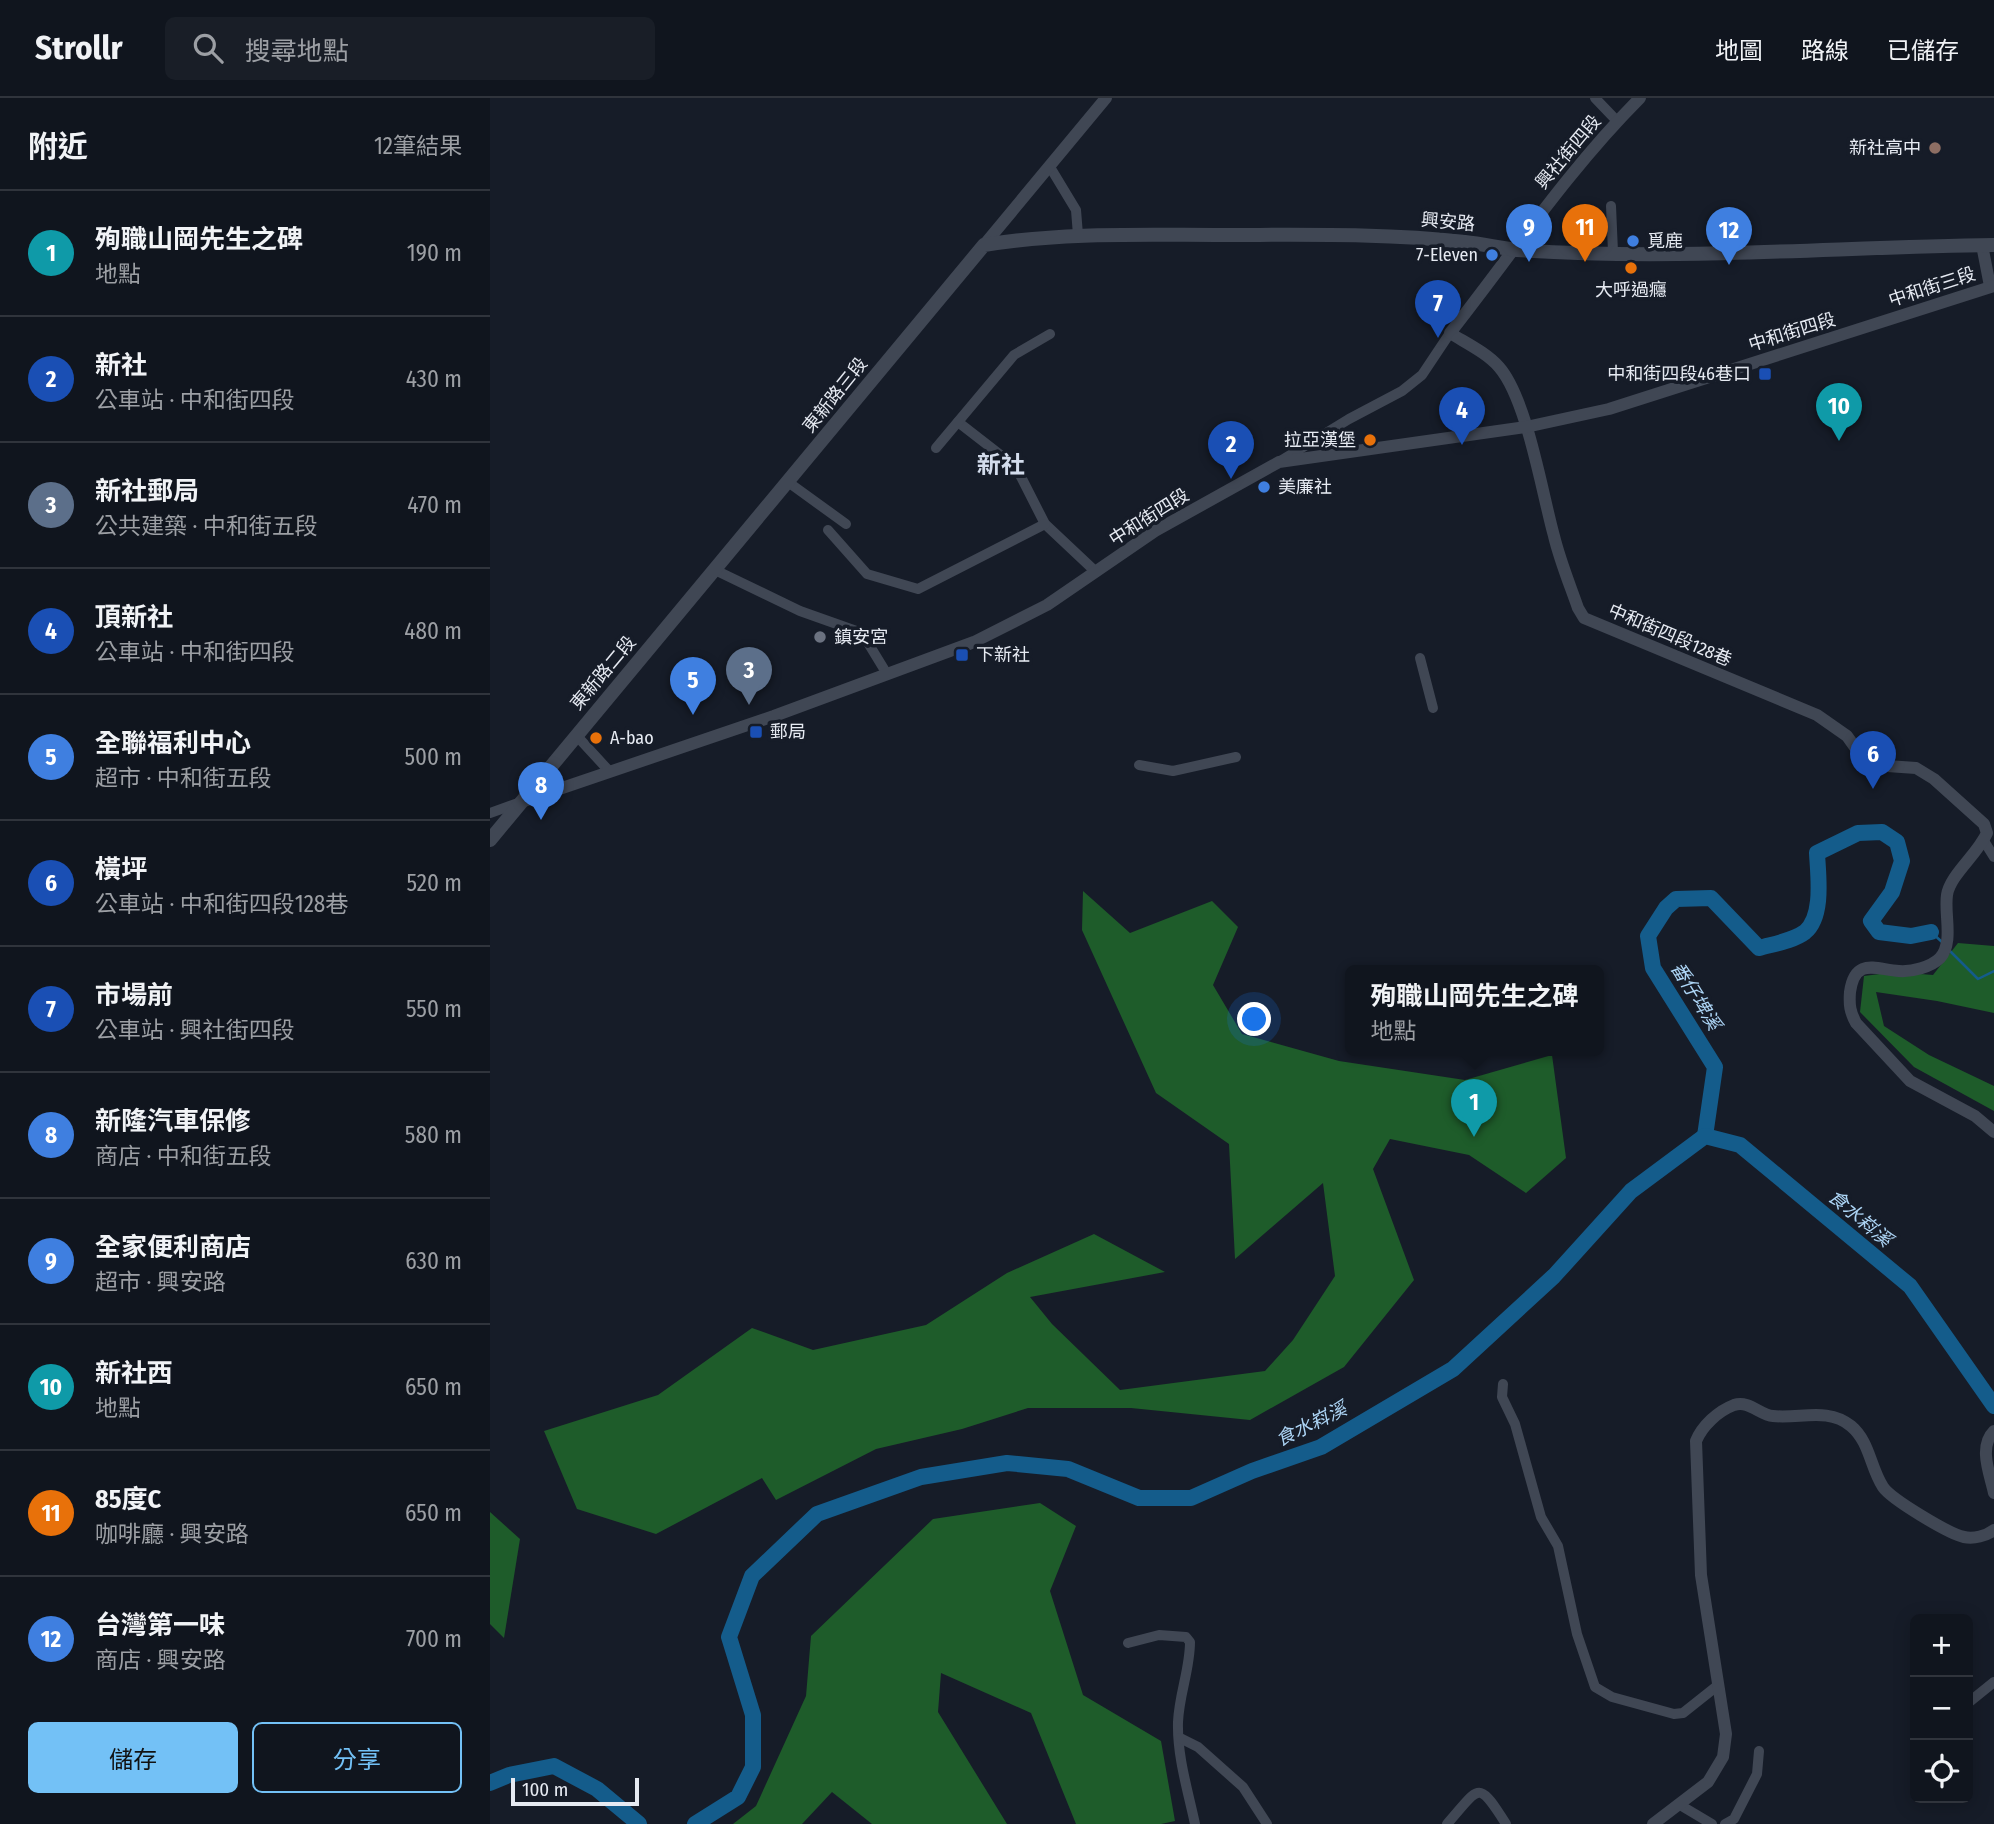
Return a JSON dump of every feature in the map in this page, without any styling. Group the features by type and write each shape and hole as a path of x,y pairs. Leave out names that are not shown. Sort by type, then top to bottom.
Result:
{"main road":[{"name":"興安路","path":"984,245 1033,237 1078,235 1318,233 1464,242 1516,250 1718,255 1899,246 1988,245"},
{"name":"東新路三段","path":"715,570 984,245"},
{"name":"東新路二段","path":"490,840 715,570"}],"street":[{"path":"984,245 1106,98"},
{"path":"1595,98 1617,121"},
{"name":"興社街四段","path":"1279,462 1349,419 1402,391 1422,375 1450,333 1516,250 1554,196 1617,121 1640,98"},
{"path":"1050,167 1076,210 1078,235"},
{"path":"1612,206 1613,252"},
{"name":"中和街三段","path":"1885,321 1992,286 1988,245"},
{"name":"中和街四段","path":"521,802 774,716 974,642 1047,605 1154,531 1279,462 1526,426 1609,409 1885,321"},
{"path":"1450,333 1500,368 1512,386 1526,426"},
{"path":"936,448 1014,355 1050,334"},
{"path":"958,422 1016,467 1045,524 1096,572"},
{"name":"中和街四段128巷","path":"1526,426 1555,540 1578,608 1584,618 1817,715 1847,736 1864,760 1873,765 1916,768 1934,779 1979,818 1987,833 1984,841"},
{"path":"789,482 846,524"},
{"path":"828,530 867,574 918,589 1045,524"},
{"path":"715,570 800,611 862,633 887,674"},
{"path":"1420,658 1433,708"},
{"path":"576,734 610,772"},
{"path":"1139,765 1173,771 1236,757"},
{"path":"490,813 521,802"},
{"path":"1994,857 1984,841 1950,882 1946,896 1947,940 1940,957 1920,968 1900,971 1874,966 1862,970 1851,986 1849,1001 1850,1013 1856,1023 1910,1081 1975,1116 1994,1132"},
{"path":"1503,1384 1502,1398 1515,1423 1541,1517 1558,1546 1577,1633 1595,1687 1612,1697 1674,1714 1683,1713 1717,1686"},
{"path":"1653,1824 1708,1782 1723,1757 1726,1734 1701,1575 1696,1441 1705,1424 1736,1404 1747,1405 1771,1416 1822,1414 1841,1420 1851,1426 1866,1446 1883,1487 1898,1499 1951,1533 1966,1538 1988,1535 1994,1530"},
{"path":"1992,1432 1986,1443 1985,1453 1994,1493"},
{"path":"1128,1643 1159,1634 1186,1637 1190,1642 1190,1662 1178,1724 1179,1752 1195,1824"},
{"path":"1973,1699 1994,1682"},
{"path":"1180,1738 1198,1747 1243,1787 1267,1824"},
{"path":"1724,1824 1734,1819 1757,1774 1759,1751"},
{"path":"1447,1824 1469,1798 1483,1792 1490,1797 1506,1824"},
{"path":"1680,1805 1712,1824"}],"green space":[{"path":"1083,891 1130,933 1212,901 1238,927 1213,985 1242,1034 1339,1061 1465,1080 1552,1056 1566,1158 1526,1193 1469,1155 1390,1139 1373,1169 1414,1280 1344,1367 1250,1420 1131,1408 1028,1408 962,1429 876,1449 776,1500 762,1478 656,1534 577,1509 544,1431 658,1395 752,1328 813,1350 926,1325 1007,1273 1094,1234 1165,1272 1030,1297 1052,1324 1120,1390 1265,1371 1293,1340 1335,1276 1323,1183 1235,1259 1229,1144 1156,1093 1082,930"},
{"path":"1958,943 1994,946 1994,1013 1876,992 1884,1026 1929,1055 1994,1086 1994,1111 1914,1067 1860,1012 1864,976 1895,972 1933,975"},
{"path":"1040,1503 1076,1526 1050,1591 1083,1695 1161,1741 1175,1821 1161,1824 1076,1824 1031,1713 941,1673 938,1712 1007,1824 872,1824 832,1792 802,1824 733,1824 756,1806 806,1696 811,1636 933,1519"},
{"path":"490,1512 520,1539 504,1638 490,1624"}],"waterway":[{"name":"番仔埤溪","path":"1705,1136 1715,1067 1653,968 1648,936 1666,908 1676,899 1711,898 1759,948 1789,940 1805,932 1815,916 1819,895 1817,853 1858,833 1882,832 1897,842 1902,861 1892,892 1871,921 1879,932 1911,936 1931,932"},
{"name":"番仔埤溪","path":"1931,932 1942,942"},
{"name":"番仔埤溪","path":"1949,950 1978,979 1994,971"},
{"name":"食水嵙溪","path":"695,1824 738,1797 753,1767 753,1715 729,1637 752,1576 817,1514 921,1477 1007,1463 1068,1469 1139,1498 1191,1498 1252,1471 1321,1447 1453,1369 1554,1276 1631,1191 1705,1136 1740,1145 1910,1286 1994,1406"},
{"name":"食水嵙溪","path":"490,1783 509,1775 554,1766 597,1789 639,1824"}],"place":[{"name":"新社高中","path":"1935,148"},
{"name":"覓鹿","path":"1633,241"},
{"name":"7-Eleven","path":"1492,255"},
{"name":"全家便利商店","path":"1529,262"},
{"name":"85度C","path":"1585,262"},
{"name":"台灣第一味","path":"1729,265"},
{"name":"大呼過癮","path":"1631,268"},
{"name":"市場前","path":"1438,338"},
{"name":"中和街四段46巷口","path":"1765,374"},
{"name":"拉亞漢堡","path":"1370,440"},
{"name":"新社西","path":"1839,441"},
{"name":"頂新社","path":"1462,445"},
{"name":"新社","path":"1231,479"},
{"name":"美廉社","path":"1264,487"},
{"name":"鎮安宮","path":"820,637"},
{"name":"下新社","path":"962,655"},
{"name":"新社郵局","path":"749,705"},
{"name":"全聯福利中心","path":"693,715"},
{"name":"郵局","path":"756,732"},
{"name":"A-bao","path":"596,738"},
{"name":"橫坪","path":"1873,789"},
{"name":"新隆汽車保修","path":"541,820"},
{"name":"殉職山岡先生之碑","path":"1474,1137"}],"district":[{"name":"新社","path":"1001,465"}]}
